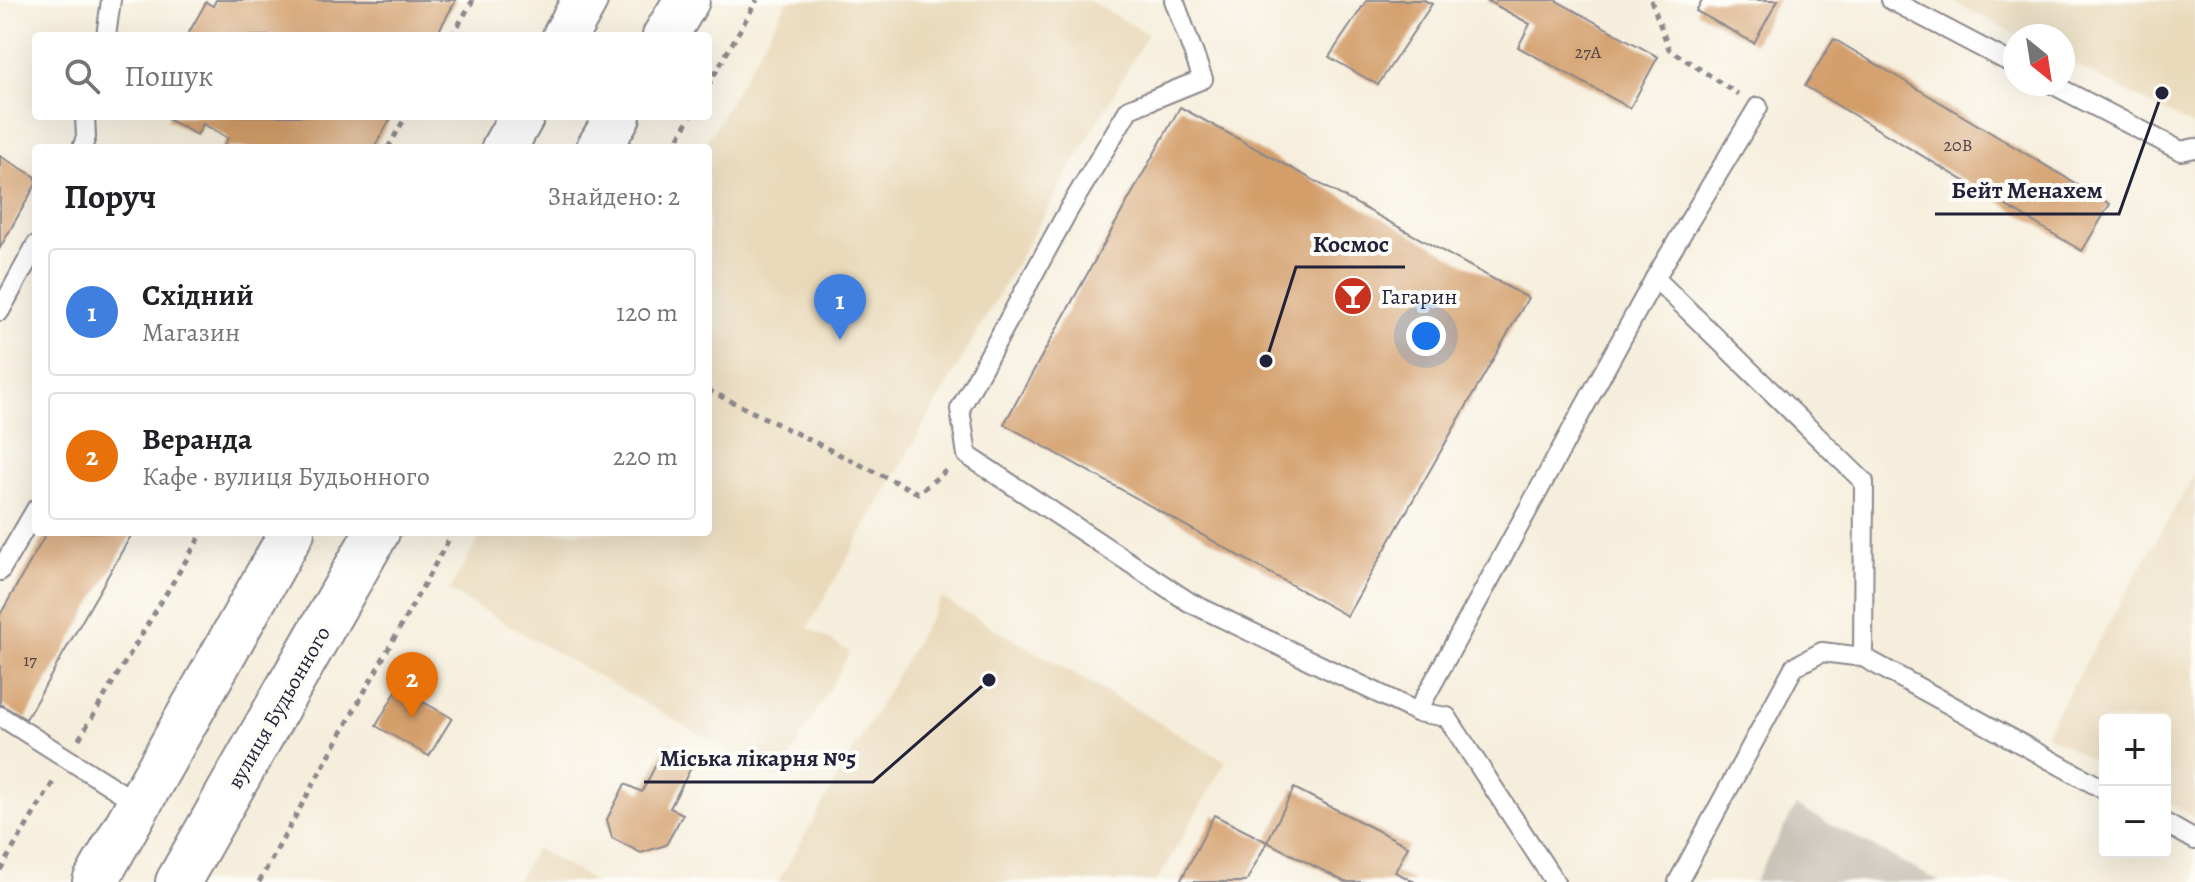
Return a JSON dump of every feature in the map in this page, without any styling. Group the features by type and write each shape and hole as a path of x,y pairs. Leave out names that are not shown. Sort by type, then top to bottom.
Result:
{"main road":[{"path":"567,32 585,0"},
{"path":"667,32 687,0"},
{"path":"506,144 520,120"},
{"path":"601,144 616,120"},
{"path":"95,882 290,536"},
{"name":"вулиця Будьонного","path":"178,882 375,536"}],"lane":[{"path":"107,32 111,0"},
{"path":"1174,0 1203,79 1129,109 1069,209 960,409 967,455 1189,602 1417,712 1447,717 1555,882"},
{"path":"1891,0 2003,59"},
{"path":"2075,96 2181,151 2195,148"},
{"path":"1417,712 1655,278 1758,107"},
{"path":"83,144 85,120"},
{"path":"0,311 32,252"},
{"path":"1655,278 1864,482 1863,657"},
{"path":"0,571 32,516"},
{"path":"1678,882 1794,667 1822,652 1863,657 2099,787"},
{"path":"0,716 139,804"},
{"path":"2171,826 2195,840"}],"path":[{"path":"454,32 473,0"},
{"path":"712,79 757,0"},
{"path":"1651,0 1669,49 1758,107"},
{"path":"390,144 404,120"},
{"path":"675,144 689,120"},
{"path":"712,392 918,493 967,455"},
{"path":"0,870 201,536"},
{"path":"259,882 451,536"}],"shaded area":[{"path":"788,0 1088,0 1148,34 808,627 850,652 778,779 449,591 481,536 712,536 712,144 705,144"},
{"path":"1950,0 2195,0 2195,127 2075,65 2075,24 2003,24 2003,28"},
{"path":"2195,473 2195,818 2171,804 2171,714 2099,714 2099,764 2045,734"},
{"path":"941,598 1226,761 1157,882 778,882"},
{"path":"1796,806 1940,882 1754,882"},
{"path":"536,848 595,882 516,882"}],"building":[{"path":"216,0 456,0 438,32 189,32 206,2 213,6"},
{"path":"1367,0 1424,0 1432,4 1378,85 1329,57"},
{"path":"1486,0 1555,0 1658,57 1630,108 1518,47 1530,24"},
{"path":"1702,0 1778,0 1754,43 1696,11"},
{"path":"1834,39 2110,204 2082,251 1805,86"},
{"path":"1180,107 1528,298 1347,616 1004,424"},
{"path":"169,120 390,120 376,144 224,144 228,138 203,124 197,135"},
{"path":"0,156 32,175 32,191 0,248"},
{"path":"45,536 131,536 26,719 0,704 0,615"},
{"path":"398,688 452,718 429,756 376,726"},
{"path":"665,747 694,762 670,808 683,814 666,845 641,853 612,838 607,819 625,784 642,792"},
{"path":"1294,788 1408,846 1395,872 1415,882 1345,882 1267,842"},
{"path":"1214,815 1267,842 1246,882 1180,882"}],"place":[{"name":"Бейт Менахем","path":"2162,93"},
{"name":"Гагарин","path":"1353,296"},
{"name":"Східний","path":"840,340"},
{"name":"Космос","path":"1266,361"},
{"name":"Міська лікарня №5","path":"989,680"},
{"name":"Веранда","path":"412,718"}]}
